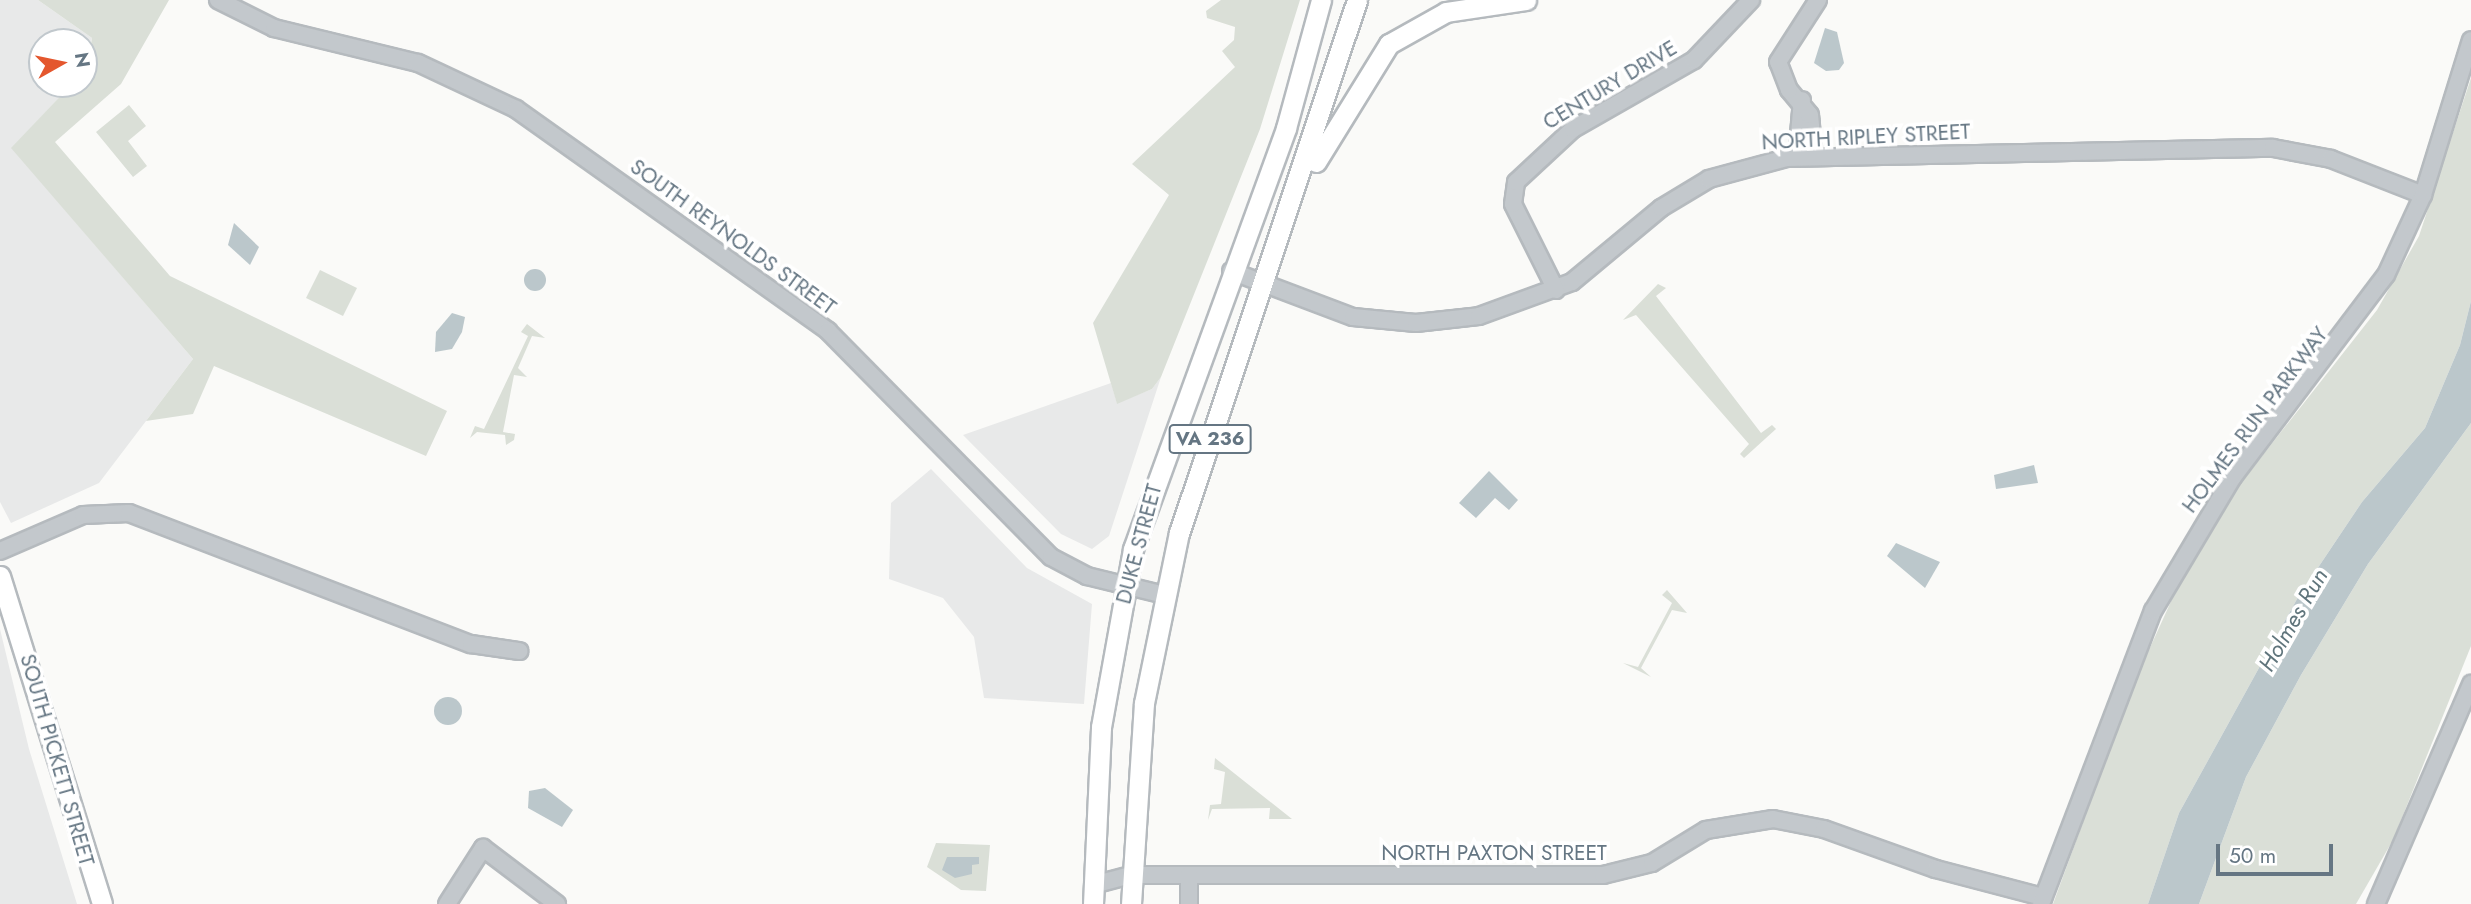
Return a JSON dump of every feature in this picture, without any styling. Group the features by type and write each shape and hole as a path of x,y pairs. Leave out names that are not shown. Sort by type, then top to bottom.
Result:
{"main road":[{"name":"DUKE STREET","path":"1093,895 1101,727 1125,588 1155,481 1302,79 1321,0"},
{"name":"DUKE STREET","path":"1131,904 1130,875 1144,703 1165,595 1194,483 1265,286 1357,0"},
{"path":"1294,199 1389,44 1446,12 1526,0"},
{"name":"SOUTH PICKETT STREET","path":"0,576 102,904"}],"street":[{"name":"SOUTH REYNOLDS STREET","path":"218,0 274,28 418,63 516,109 841,342 1051,557 1125,588 1165,595"},
{"name":"CENTURY DRIVE","path":"1556,290 1513,204 1516,182 1573,129 1694,60 1751,0"},
{"path":"1814,157 1810,115 1802,100 1781,77 1780,51 1818,0"},
{"name":"HOLMES RUN PARKWAY","path":"2042,900 2125,674 2174,571 2233,477 2362,313 2423,195 2471,40"},
{"path":"1797,157 1802,100"},
{"name":"NORTH RIPLEY STREET","path":"1231,271 1353,317 1407,323 1479,316 1556,290 1677,197 1745,165 1797,157 2273,148 2331,159 2423,195"},
{"path":"0,551 83,515 129,513 471,644 519,651"},
{"path":"2376,904 2471,684"},
{"name":"NORTH PAXTON STREET","path":"1094,862 1130,875 1603,875 1644,867 1706,830 1773,819 1824,829 1936,869 2042,900"},
{"path":"447,904 483,848 557,904"},
{"name":"NORTH PAXTON STREET","path":"1093,895 1130,875"},
{"path":"1189,875 1189,904"}],"shaded area":[{"path":"0,0 38,0 78,28 28,28 28,98 59,98 12,148 193,359 99,483 11,523 0,502"},
{"path":"38,0 169,0 121,84 55,142 170,276 447,411 426,456 214,366 193,414 146,421 193,359 11,148 59,98 98,98 98,28 78,28"},
{"path":"1221,0 1300,0 1260,129 1161,377 1152,389 1117,404 1093,323 1169,195 1132,164 1235,67 1222,51 1234,40 1235,27 1207,18 1206,11"},
{"path":"2471,78 2471,301 2460,345 2425,428 2362,502 2297,599 2179,813 2148,904 2053,904 2134,683 2173,597 2222,507 2377,310 2419,236"},
{"path":"129,105 146,126 128,141 147,166 133,177 96,132"},
{"path":"320,270 357,288 343,316 306,298"},
{"path":"1658,284 1666,288 1656,296 1761,433 1772,425 1776,429 1744,458 1740,454 1749,444 1636,315 1623,320"},
{"path":"527,324 545,338 532,336 518,368 527,377 514,375 503,432 515,434 514,440 506,445 505,435 477,432 470,438 475,426 484,429 528,336 521,332"},
{"path":"1161,377 1109,536 1092,549 1061,534 963,435 1111,383 1117,403 1152,389"},
{"path":"2471,423 2471,646 2393,840 2356,904 2199,904 2246,777 2301,675 2368,564"},
{"path":"931,469 1027,568 1092,604 1084,704 984,698 974,637 943,598 889,579 891,503"},
{"path":"1667,590 1687,613 1672,610 1641,668 1651,677 1623,663 1638,667 1672,603 1662,595"},
{"path":"0,629 29,749 77,904 0,904"},
{"path":"1215,758 1292,819 1269,819 1270,808 1212,809 1208,820 1210,805 1221,804 1225,772 1214,769"},
{"path":"936,843 990,845 986,891 961,890 927,867"}],"water":[{"path":"1825,28 1837,32 1844,63 1839,70 1826,71 1814,63"},
{"path":"234,223 259,247 250,265 228,245"},
{"path":"535,269 545,276 546,280 539,290 535,291 525,284 524,280 531,270"},
{"name":"Holmes Run","path":"2471,301 2471,423 2368,564 2301,675 2246,777 2199,904 2148,904 2179,813 2297,599 2362,502 2425,428 2460,345"},
{"path":"452,313 465,317 462,332 452,349 435,352 436,332"},
{"path":"2034,465 2038,483 1996,489 1994,475"},
{"path":"1489,471 1518,500 1509,510 1495,498 1476,518 1459,503"},
{"path":"1896,543 1940,562 1925,588 1887,556"},
{"path":"448,697 458,701 462,711 458,721 448,725 438,721 434,711 438,701"},
{"path":"545,788 573,810 562,827 528,808 529,791"},
{"path":"947,857 979,857 979,864 972,865 972,874 955,878 942,870"}]}
